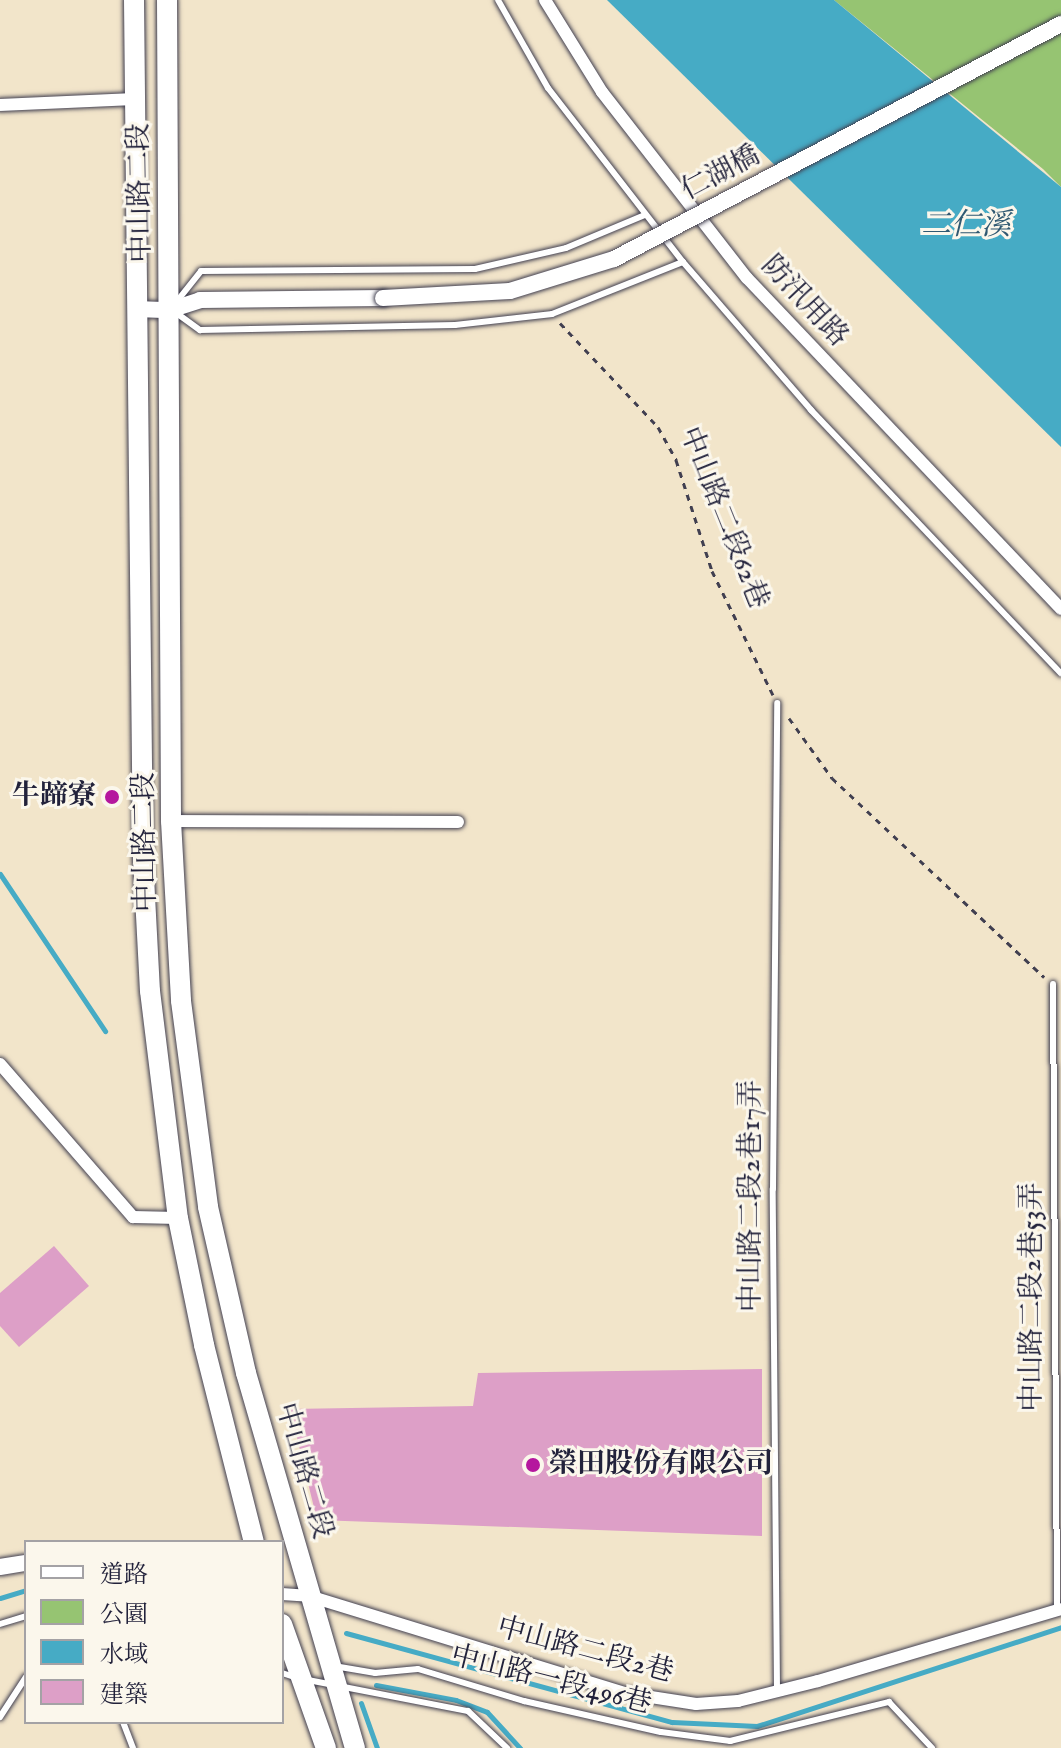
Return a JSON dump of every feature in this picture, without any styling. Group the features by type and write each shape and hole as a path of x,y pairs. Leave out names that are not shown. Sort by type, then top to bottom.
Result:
{"main road":[{"name":"中山路二段","path":"134,0 144,873 150,991 178,1218 218,1408 253,1540"},
{"name":"中山路二段","path":"167,0 171,821 181,1001 208,1207 246,1373 355,1748"},
{"path":"284,1632 294,1673 326,1748"}],"street":[{"name":"防汛用路","path":"545,0 602,92 747,278 1061,609"},
{"name":"仁湖橋","path":"170,310 200,300 383,298 510,291 614,259 1061,24"},
{"path":"0,105 134,99"},
{"path":"136,309 170,310"},
{"path":"171,821 458,822"},
{"path":"0,1064 133,1217 178,1218"},
{"path":"0,1567 24,1563"},
{"name":"中山路二段2巷","path":"284,1595 625,1693 696,1704 738,1701 777,1688 818,1681 1059,1609"}],"lane":[{"path":"498,0 548,88 683,262 822,421 1061,673"},
{"path":"645,215 566,248 475,269 201,271 170,310 200,330 455,325 552,314 683,262"},
{"name":"中山路二段2巷17弄","path":"777,703 773,1189 777,1688"},
{"name":"中山路二段2巷53弄","path":"1053,984 1059,1609"},
{"path":"0,1624 24,1617"},
{"name":"中山路一段496巷","path":"331,1674 418,1669 524,1701 661,1732 730,1741 889,1702 932,1748"},
{"path":"294,1673 331,1674 468,1711 507,1748"},
{"path":"0,1717 24,1680"},
{"path":"124,1724 133,1748"}],"path":[{"name":"中山路二段62巷","path":"552,314 658,427 676,460 712,571 777,703 832,778 1053,984"}],"green space":[{"path":"834,0 1061,0 1061,187 1043,169"}],"water":[{"name":"二仁溪","path":"607,0 834,0 1061,187 1061,447"}],"building":[{"path":"54,1246 89,1286 19,1347 0,1326 0,1293"},
{"name":"榮田股份有限公司","path":"762,1369 762,1536 317,1520 290,1409 473,1406 478,1373"}],"waterway":[{"path":"0,874 105,1031"},
{"path":"0,1598 24,1591"},
{"path":"346,1633 672,1722 757,1726 1061,1627"},
{"path":"376,1685 456,1700 487,1712 520,1748"},
{"path":"361,1703 377,1748"}],"place":[{"name":"牛蹄寮","path":"112,797"},
{"name":"榮田股份有限公司","path":"533,1465"}]}
